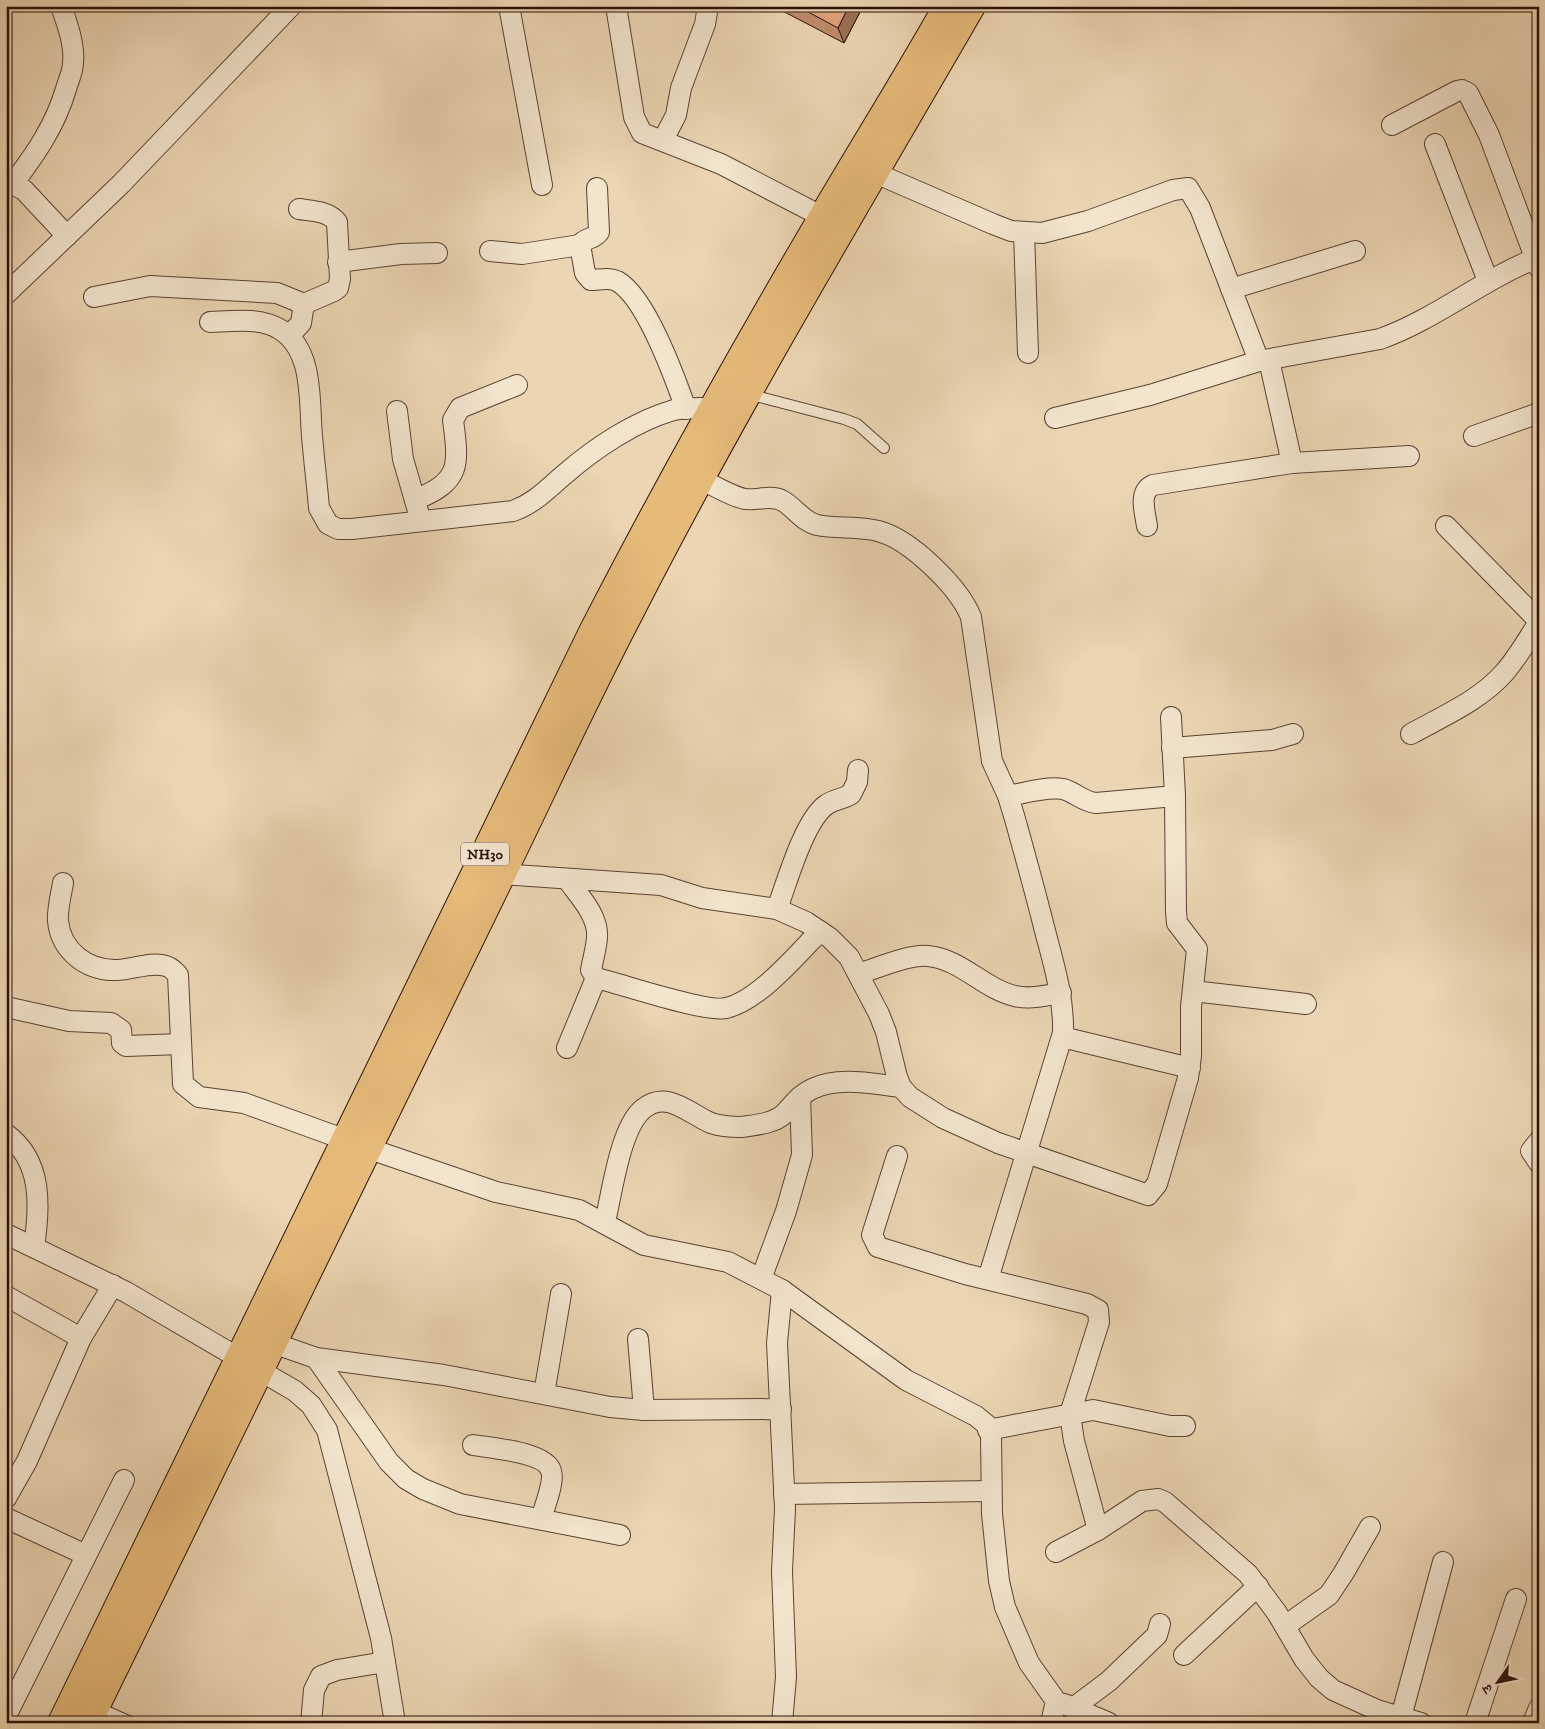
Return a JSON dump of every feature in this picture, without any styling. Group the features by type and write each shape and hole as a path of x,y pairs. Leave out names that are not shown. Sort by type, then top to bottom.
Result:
{"highway":[{"name":"NH30","path":"62,1723 250,1365 357,1144 594,630 699,408 823,217 948,6"},
{"name":"NH30","path":"91,1714 192,1512 250,1365 273,1344 357,1144 501,874 628,615 700,478 747,394 873,172 971,6"}],"street":[{"path":"61,6 68,27 73,63 69,80 59,113 42,146 10,182 24,190 67,236"},
{"path":"6,294 121,184 291,6"},
{"path":"509,6 542,185"},
{"path":"616,6 634,117 642,133 650,138 663,140 721,164 823,217"},
{"path":"663,140 676,115 681,88 700,41 708,6"},
{"path":"1055,418 1150,395 1264,360 1380,339 1400,332 1488,281 1538,261 1489,135 1468,92 1457,91 1392,125"},
{"path":"1435,144 1488,281"},
{"path":"873,172 1011,231 1042,233 1088,221 1173,190 1188,188 1200,208 1231,289 1264,360 1292,463"},
{"path":"490,251 522,254 580,245 584,240 594,237 598,232 596,188"},
{"path":"94,297 150,286 188,290 277,293 304,304 338,288 340,279 337,222 332,216 325,213 299,209"},
{"path":"1024,232 1028,352"},
{"path":"210,322 261,322 280,329 289,336 302,357 308,381 319,508 328,524 338,528 352,529 513,511 536,501 566,473 628,431 674,410 699,408 628,290 616,280 591,280 588,277 580,245"},
{"path":"1231,289 1355,251"},
{"path":"338,262 401,254 437,254"},
{"path":"289,336 301,323 304,304"},
{"path":"415,500 437,491 450,477 456,463 453,420 460,408 516,385"},
{"path":"397,411 403,460 421,520"},
{"path":"1474,436 1539,413"},
{"path":"1147,526 1144,494 1147,488 1153,485 1292,463 1409,456"},
{"path":"700,478 745,499 774,498 783,501 805,520 816,525 877,531 891,536 903,543 946,580 966,604 971,617 987,741 992,762 1008,796 1061,993 1064,1020 1062,1037 988,1279"},
{"path":"1411,734 1465,704 1490,686 1519,654 1539,621 1446,526"},
{"path":"501,874 661,885 702,898 777,909 806,922 830,938 848,957 886,1032 902,1087 923,1107 943,1118 1027,1154 1148,1195 1157,1184 1190,1068 1193,991 1197,949 1178,923 1176,912 1175,796 1171,718"},
{"path":"1172,748 1272,740 1292,734"},
{"path":"777,909 801,844 819,812 827,804 851,794 855,790 858,770"},
{"path":"1008,796 1054,789 1065,790 1088,803 1175,796"},
{"path":"567,878 589,910 596,925 597,940 591,970 596,978 705,1007 726,1008 745,1000 774,978 820,931"},
{"path":"63,883 58,920 64,943 75,956 101,969 116,970 160,965 173,969 178,975 183,1084 199,1097 244,1104 496,1192 578,1210 605,1222 630,1238 644,1244 728,1262 782,1290 906,1380 976,1416 987,1425 992,1448 991,1491 999,1581 1005,1607 1029,1663 1065,1704 1108,1723"},
{"path":"858,974 914,957 931,956 958,966 1014,996 1036,997 1061,993"},
{"path":"567,1048 596,978"},
{"path":"1193,991 1306,1004"},
{"path":"6,1008 69,1021 111,1023 121,1030 122,1043 126,1046 181,1044"},
{"path":"1062,1037 1190,1068"},
{"path":"605,1222 629,1127 642,1110 652,1103 666,1101 695,1112 710,1122 738,1127 776,1120 800,1097 819,1086 847,1082 902,1087"},
{"path":"761,1279 786,1211 802,1155 800,1097"},
{"path":"6,1134 26,1154 34,1170 39,1215 34,1247"},
{"path":"1539,1141 1531,1151 1539,1163"},
{"path":"897,1156 872,1235 874,1244 910,1257 988,1279 1087,1304 1098,1310 1098,1322 1070,1414 1074,1441 1098,1530"},
{"path":"6,1234 112,1285 295,1391 311,1405 327,1430 381,1638 395,1723"},
{"path":"6,1498 27,1461 81,1338 112,1285"},
{"path":"782,1290 777,1343 784,1494 782,1571 786,1678 782,1723"},
{"path":"544,1394 561,1294"},
{"path":"6,1296 81,1338"},
{"path":"638,1339 644,1410"},
{"path":"273,1344 316,1358 444,1374 610,1407 644,1410 781,1409"},
{"path":"316,1358 389,1462 406,1479 441,1498 620,1535"},
{"path":"988,1430 1070,1414 1100,1411 1170,1426 1185,1426"},
{"path":"474,1445 537,1457 547,1464 552,1470 552,1479 541,1519"},
{"path":"6,1716 124,1480"},
{"path":"784,1494 991,1491"},
{"path":"1056,1552 1098,1530 1142,1501 1158,1499 1164,1502 1248,1574 1285,1626 1304,1659 1319,1678 1333,1690 1374,1716 1401,1716 1421,1723"},
{"path":"6,1518 86,1555"},
{"path":"1285,1626 1329,1595 1340,1581 1370,1527"},
{"path":"1401,1716 1443,1562"},
{"path":"1184,1655 1258,1586"},
{"path":"1475,1723 1516,1599"},
{"path":"1052,1723 1065,1704 1109,1681 1157,1635 1160,1624"},
{"path":"310,1723 314,1690 321,1676 337,1670 385,1662"},
{"path":"1533,1723 1539,1708"}],"lane":[{"path":"747,394 857,424 884,448"},
{"path":"91,1714 133,1723"}],"building":[{"path":"797,6 849,6 838,28"}]}
